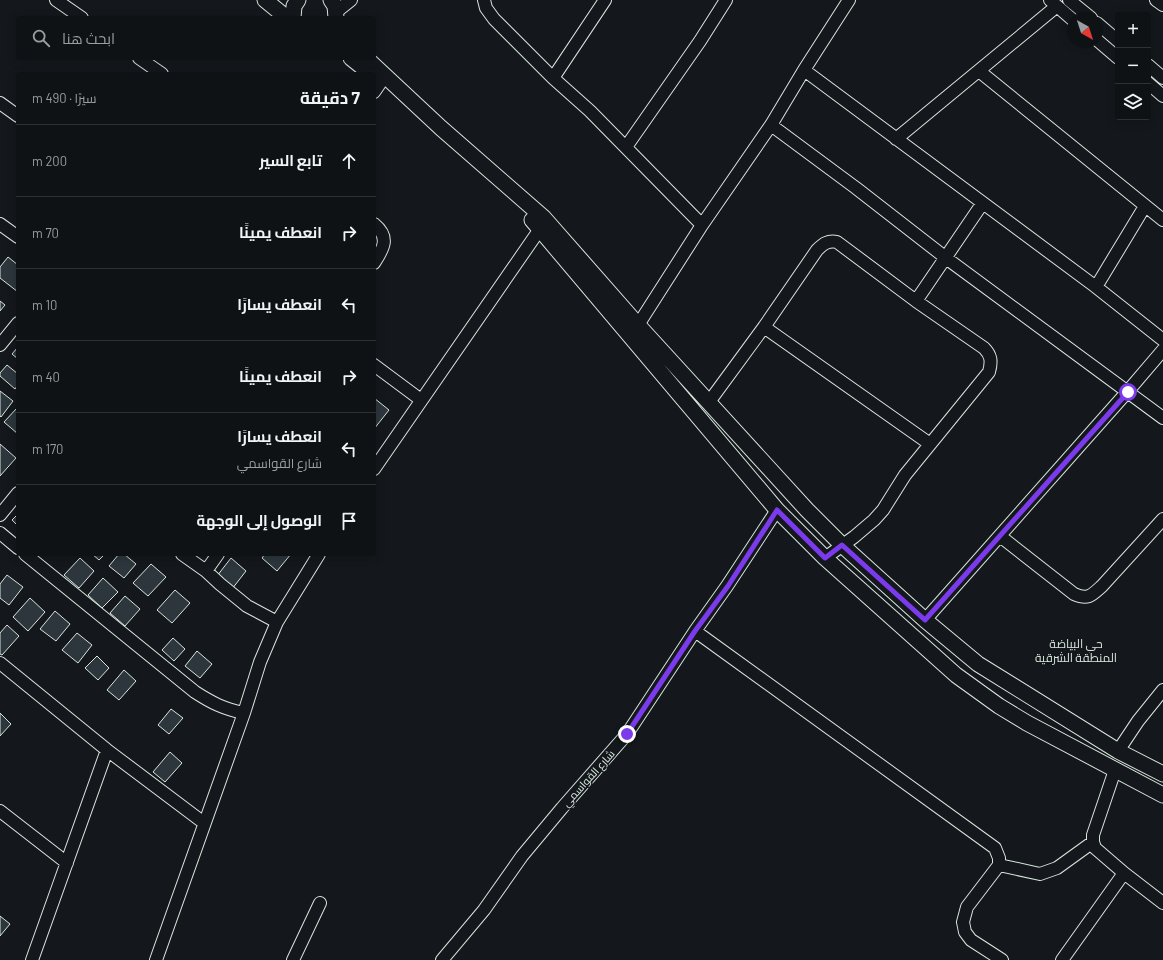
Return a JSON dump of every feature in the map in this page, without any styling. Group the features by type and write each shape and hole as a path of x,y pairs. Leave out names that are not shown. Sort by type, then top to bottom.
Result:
{"main road":[{"path":"265,0 285,16"},
{"path":"293,16 294,6 298,0"},
{"path":"353,60 368,72"},
{"path":"367,60 373,72"},
{"path":"377,80 472,156 542,223 709,402 806,510 842,545 925,620 978,664 1118,751 1163,774"},
{"path":"542,223 558,252 777,510 825,558 956,675 1000,706 1027,723 1163,795"},
{"path":"722,444 736,432"}],"street":[{"path":"56,0 79,16"},
{"path":"334,10 351,0"},
{"path":"484,0 486,8 494,19 553,78 590,111 702,225"},
{"path":"553,78 605,0"},
{"path":"626,148 700,41 726,0"},
{"path":"638,326 702,225 771,125 849,0"},
{"path":"1156,0 1163,5"},
{"path":"1074,1 1085,12"},
{"path":"896,139 979,71 1054,3 1067,15"},
{"path":"1103,28 1115,38"},
{"path":"1103,45 1115,55"},
{"path":"142,60 159,72"},
{"path":"1151,68 1163,78"},
{"path":"804,70 982,204 1096,287 1163,340"},
{"path":"979,71 1163,220"},
{"path":"1151,86 1163,96"},
{"path":"0,103 16,115"},
{"path":"771,125 856,188 946,258 1163,418"},
{"path":"916,301 982,204"},
{"path":"1096,287 1145,206"},
{"path":"376,466 542,223"},
{"path":"0,224 16,236"},
{"path":"376,226 380,229 384,243 382,251 376,259"},
{"path":"709,402 764,327 817,250 821,245 832,241 837,242 916,301 984,348 991,357 989,372 905,475 882,510 867,526 825,558"},
{"path":"0,345 16,325"},
{"path":"764,327 930,444"},
{"path":"925,620 1128,392 1163,350"},
{"path":"376,366 421,400"},
{"path":"0,515 16,495"},
{"name":"شارع القواسمي","path":"442,960 484,910 522,856 627,734 695,631 728,586 777,510"},
{"path":"1000,536 1074,594 1081,597 1087,597 1094,594 1102,586 1163,519"},
{"path":"0,533 16,546"},
{"path":"27,556 195,692 216,705 244,713"},
{"path":"185,556 206,571 246,606 277,622"},
{"path":"206,571 217,556"},
{"path":"156,960 244,713 260,662 277,622 318,556"},
{"path":"695,631 995,848 999,858 999,865 967,907 963,922 965,932 971,940 1002,960"},
{"path":"0,663 107,750 204,823"},
{"path":"1118,751 1138,721 1163,690"},
{"path":"32,960 107,750"},
{"path":"1115,770 1092,835 1095,848 1124,873 1163,903"},
{"path":"0,811 67,863"},
{"path":"999,865 1040,874 1057,868 1093,842"},
{"path":"1062,960 1124,873"},
{"path":"293,960 320,903"}],"building":[{"path":"8,257 16,263 16,290 0,278 0,267"},
{"path":"0,301 5,305 0,311"},
{"path":"16,349 16,357 12,354"},
{"path":"7,365 16,372 15,389 0,376 0,373"},
{"path":"0,391 13,401 1,417 0,416"},
{"path":"376,400 389,410 376,426"},
{"path":"16,409 16,432 4,422"},
{"path":"0,444 16,458 0,476"},
{"path":"16,516 16,524 12,520"},
{"path":"94,556 103,556 99,560"},
{"path":"117,556 126,556 136,564 124,578 109,566"},
{"path":"264,556 289,556 277,571 262,558"},
{"path":"80,558 94,571 79,588 64,575"},
{"path":"231,558 246,571 232,589 217,576"},
{"path":"151,564 166,577 148,596 133,583"},
{"path":"7,575 23,587 9,605 0,598 0,584"},
{"path":"103,578 118,592 102,608 88,595"},
{"path":"175,590 190,603 172,623 157,610"},
{"path":"125,596 140,609 125,626 110,613"},
{"path":"30,598 45,612 28,631 13,617"},
{"path":"55,611 70,624 56,641 40,629"},
{"path":"7,625 19,636 2,655 0,654 0,633"},
{"path":"77,633 92,645 78,663 62,650"},
{"path":"173,638 185,649 174,661 162,650"},
{"path":"197,651 212,664 200,678 185,666"},
{"path":"97,656 109,668 98,680 85,668"},
{"path":"124,670 136,681 119,700 107,690"},
{"path":"171,709 183,718 169,734 158,725"},
{"path":"0,713 11,724 0,736"},
{"path":"170,752 182,763 165,782 153,772"},
{"path":"0,916 10,924 0,936"}],"district":[{"name":"حي البياضة المنطقة الشرقية","path":"1076,650"}],"route":[{"path":"627,734 695,631 728,586 777,510 825,558 842,545 925,620 1128,392"}]}
